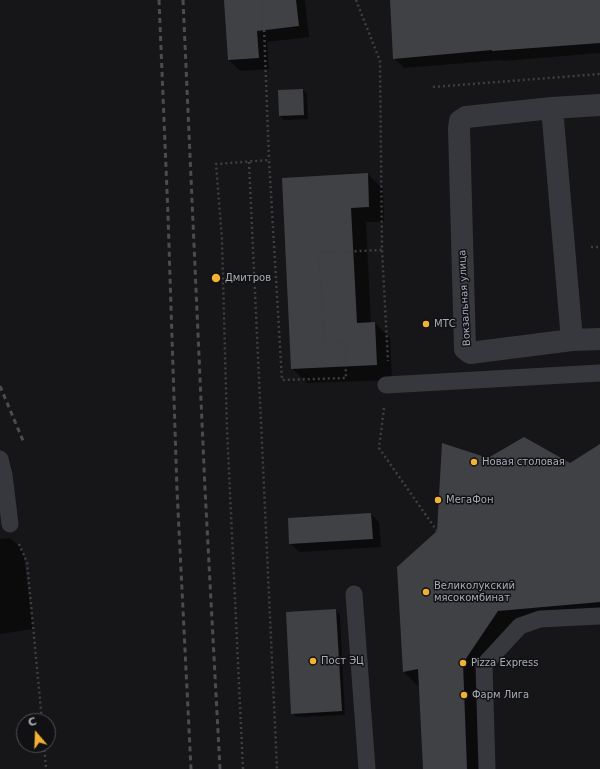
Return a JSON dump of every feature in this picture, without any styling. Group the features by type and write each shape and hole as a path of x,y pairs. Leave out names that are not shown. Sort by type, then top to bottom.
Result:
{"street":[{"name":"Вокзальная улица","path":"572,340 470,353 466,348 459,128 460,121 466,118 552,108 600,105"},
{"path":"552,108 572,340 600,339"}],"lane":[{"path":"386,385 600,373"},
{"path":"0,459 4,475 10,524"},
{"path":"354,594 367,769"},
{"path":"487,769 484,665 520,626 540,619 600,616"}],"path":[{"path":"263,0 269,160 282,380 346,378 345,343 324,343 319,253 382,250"},
{"path":"356,0 380,61 382,250 389,356 380,448 437,532"},
{"path":"433,87 600,74"},
{"path":"242,769 227,437 222,239 216,164 269,160"},
{"path":"249,162 277,769"},
{"path":"10,524 27,562 41,713"},
{"path":"45,753 46,769"}],"building":[{"path":"224,0 296,0 299,26 257,31 259,58 228,60"},
{"path":"390,0 600,0 600,43 492,50 393,59"},
{"path":"303,89 304,115 279,116 278,90"},
{"name":"Дмитров","path":"368,173 369,207 351,208 357,323 375,322 377,365 291,369 282,178"},
{"path":"524,437 570,463 600,444 600,602 498,611 463,663 467,769 423,769 418,669 403,672 397,567 437,531 442,443 488,458"},
{"path":"371,513 373,539 289,544 288,518"},
{"name":"Пост ЭЦ","path":"336,609 342,711 291,714 286,612"}],"railway":[{"path":"159,0 177,490 191,769"},
{"path":"183,0 205,489 220,769"},
{"path":"0,386 24,443"}],"place":[{"name":"Дмитров","path":"216,278"},
{"name":"МТС","path":"426,324"},
{"name":"Новая столовая","path":"474,462"},
{"name":"МегаФон","path":"438,500"},
{"name":"Великолукский мясокомбинат","path":"426,592"},
{"name":"Пост ЭЦ","path":"313,661"},
{"name":"Pizza Express","path":"463,663"},
{"name":"Фарм Лига","path":"464,695"}]}
